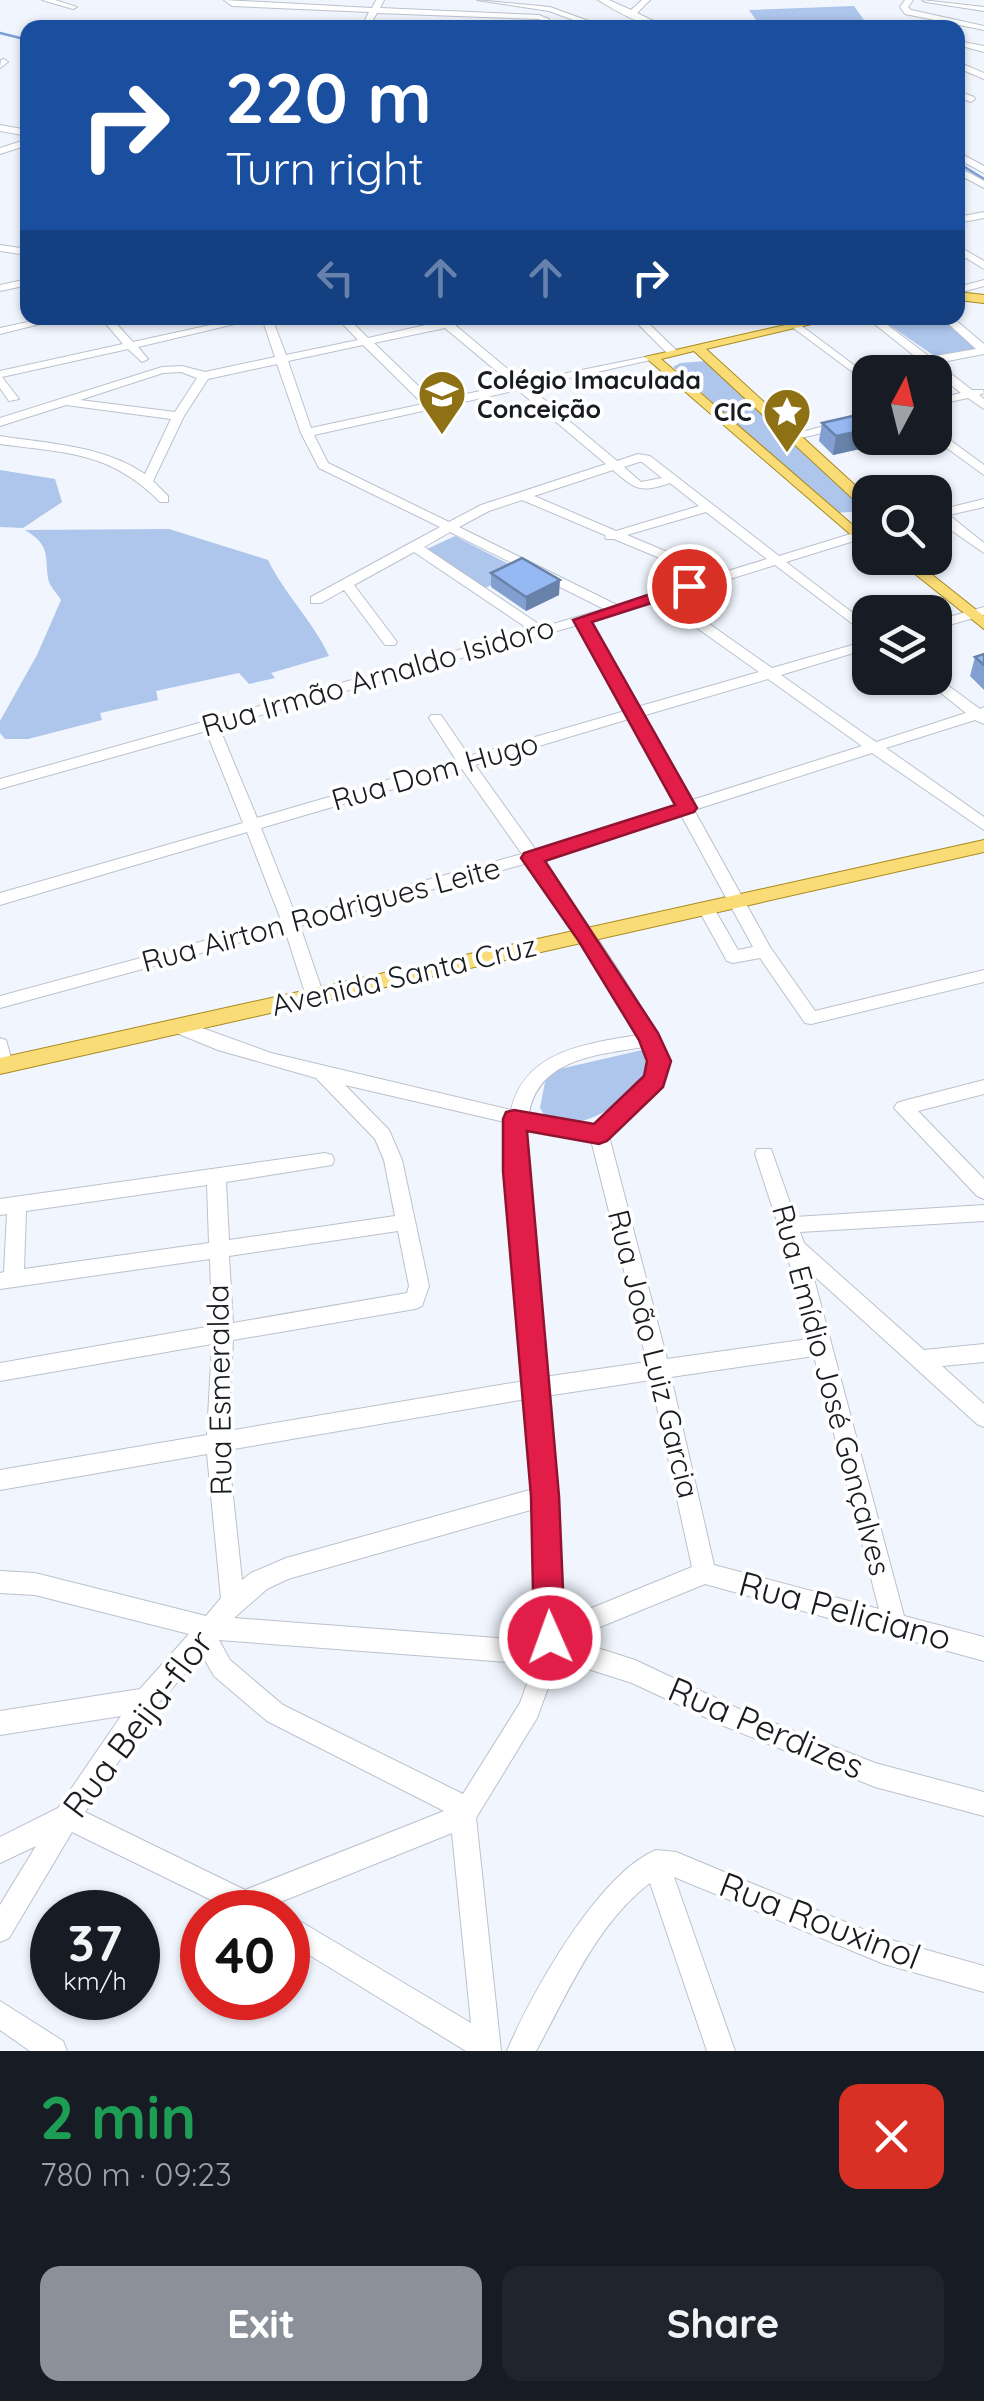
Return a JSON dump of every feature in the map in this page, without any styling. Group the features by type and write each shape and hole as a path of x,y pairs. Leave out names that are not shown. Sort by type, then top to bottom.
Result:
{"main road":[{"path":"650,357 775,325"},
{"path":"698,346 852,489"},
{"path":"650,357 852,523"},
{"path":"925,575 980,616"},
{"name":"Avenida Santa Cruz","path":"1,1058 180,1027 984,846"}],"street":[{"path":"46,0 72,7"},
{"path":"369,20 380,0"},
{"path":"481,0 512,1 585,20"},
{"path":"602,0 644,20"},
{"path":"631,20 646,0"},
{"path":"909,0 904,6 908,12 946,20"},
{"path":"926,0 984,9"},
{"path":"228,1 325,4 504,20"},
{"path":"965,96 971,98"},
{"path":"978,216 984,224"},
{"path":"0,331 27,325"},
{"path":"112,325 142,359"},
{"path":"13,399 0,377 222,325"},
{"path":"269,325 307,432 323,465 615,610"},
{"path":"349,325 432,405"},
{"path":"0,422 162,370 182,369 204,376 366,342 426,325"},
{"path":"449,325 638,485 670,479"},
{"path":"643,325 672,352"},
{"path":"795,325 852,368"},
{"path":"881,325 921,355"},
{"path":"955,325 984,350"},
{"path":"952,356 984,350"},
{"path":"307,432 650,357"},
{"path":"148,480 178,416 204,376"},
{"path":"952,380 984,405"},
{"path":"952,398 984,391"},
{"path":"65,401 178,416"},
{"path":"796,435 852,422"},
{"path":"0,440 119,460 148,480 164,499"},
{"path":"952,446 984,471"},
{"path":"316,600 446,527 522,496 642,458 852,618"},
{"path":"522,496 678,562"},
{"path":"952,511 984,503"},
{"path":"611,536 709,508"},
{"path":"952,526 984,548"},
{"name":"Rua Irmão Arnaldo Isidoro","path":"0,784 582,620 852,535"},
{"path":"412,546 540,631"},
{"path":"345,582 390,642"},
{"path":"659,595 984,825"},
{"path":"952,622 980,616"},
{"path":"582,620 764,951 811,1018 984,976"},
{"name":"Rua Dom Hugo","path":"0,899 852,649"},
{"path":"952,694 982,715"},
{"name":"Rua Airton Rodrigues Leite","path":"0,1002 532,858 982,715"},
{"path":"180,1027 204,1039 322,1073 514,1119 599,1134 654,1080 659,1061 650,1039 586,935 462,763 436,718"},
{"path":"211,724 249,827 294,923 315,996"},
{"path":"705,908 733,956 764,951"},
{"path":"292,1890 464,1812 529,1710 549,1646 545,1496 515,1171 514,1119 545,1065 562,1057 650,1039"},
{"path":"0,1372 415,1300 419,1286 393,1160 382,1135 322,1073"},
{"path":"984,1088 903,1108 984,1191"},
{"name":"Rua João Luiz Garcia","path":"599,1134 705,1573"},
{"name":"Rua Emídio José Gonçalves","path":"764,1154 795,1246 895,1626"},
{"path":"324,1160 8,1206 7,1280 407,1222"},
{"name":"Rua Esmeralda","path":"216,1177 222,1334 217,1444 233,1602"},
{"path":"787,1225 984,1213"},
{"path":"795,1246 984,1417"},
{"path":"0,1480 535,1388 821,1346"},
{"path":"921,1359 984,1353"},
{"name":"Rua Beija-flor","path":"0,1929 66,1817 146,1700 233,1602 259,1582 286,1569 545,1496"},
{"path":"549,1646 705,1573"},
{"name":"Rua Peliciano","path":"705,1573 984,1649"},
{"name":"Rua Perdizes","path":"0,1582 36,1584 206,1631 549,1646 634,1672 732,1718 875,1775 984,1804"},
{"path":"206,1631 222,1668 275,1713 464,1812"},
{"path":"0,1723 146,1700"},
{"path":"464,1812 486,2050"},
{"path":"0,1850 66,1817 219,1890"},
{"path":"520,2051 604,1910 628,1880 656,1863 721,2051"},
{"name":"Rua Rouxinol","path":"656,1863 676,1865 884,1951 984,1979"},
{"path":"310,1941 486,2050"},
{"path":"0,2014 53,2051"}],"shaded area":[{"path":"854,6 864,20 756,20 749,10"},
{"path":"889,325 950,325 979,350 933,355"},
{"path":"707,361 852,494 852,512 836,513 673,367"},
{"path":"0,470 55,479 62,502 23,528 0,527"},
{"path":"169,529 268,560 329,656 271,673 275,678 249,684 239,673 156,691 158,700 100,713 102,720 28,739 5,739 0,733 0,721 37,655 61,600 49,581 42,545 25,530"},
{"path":"455,536 522,571 483,589 427,549"},
{"path":"642,1050 654,1062 641,1083 620,1102 583,1121 547,1119 540,1108 547,1072"}],"building":[{"path":"852,416 852,433 836,436 822,423"},
{"path":"522,558 560,580 526,597 491,573"}],"waterway":[{"path":"0,33 20,38"},
{"path":"965,167 984,179"}],"place":[{"name":"Colégio Imaculada Conceição","path":"442,436"},
{"name":"CIC","path":"787,454"}],"route":[{"path":"550,1638 545,1496 515,1171 514,1119 599,1134 654,1080 659,1061 650,1039 586,935 532,858 687,808 582,620 689,586"}]}
